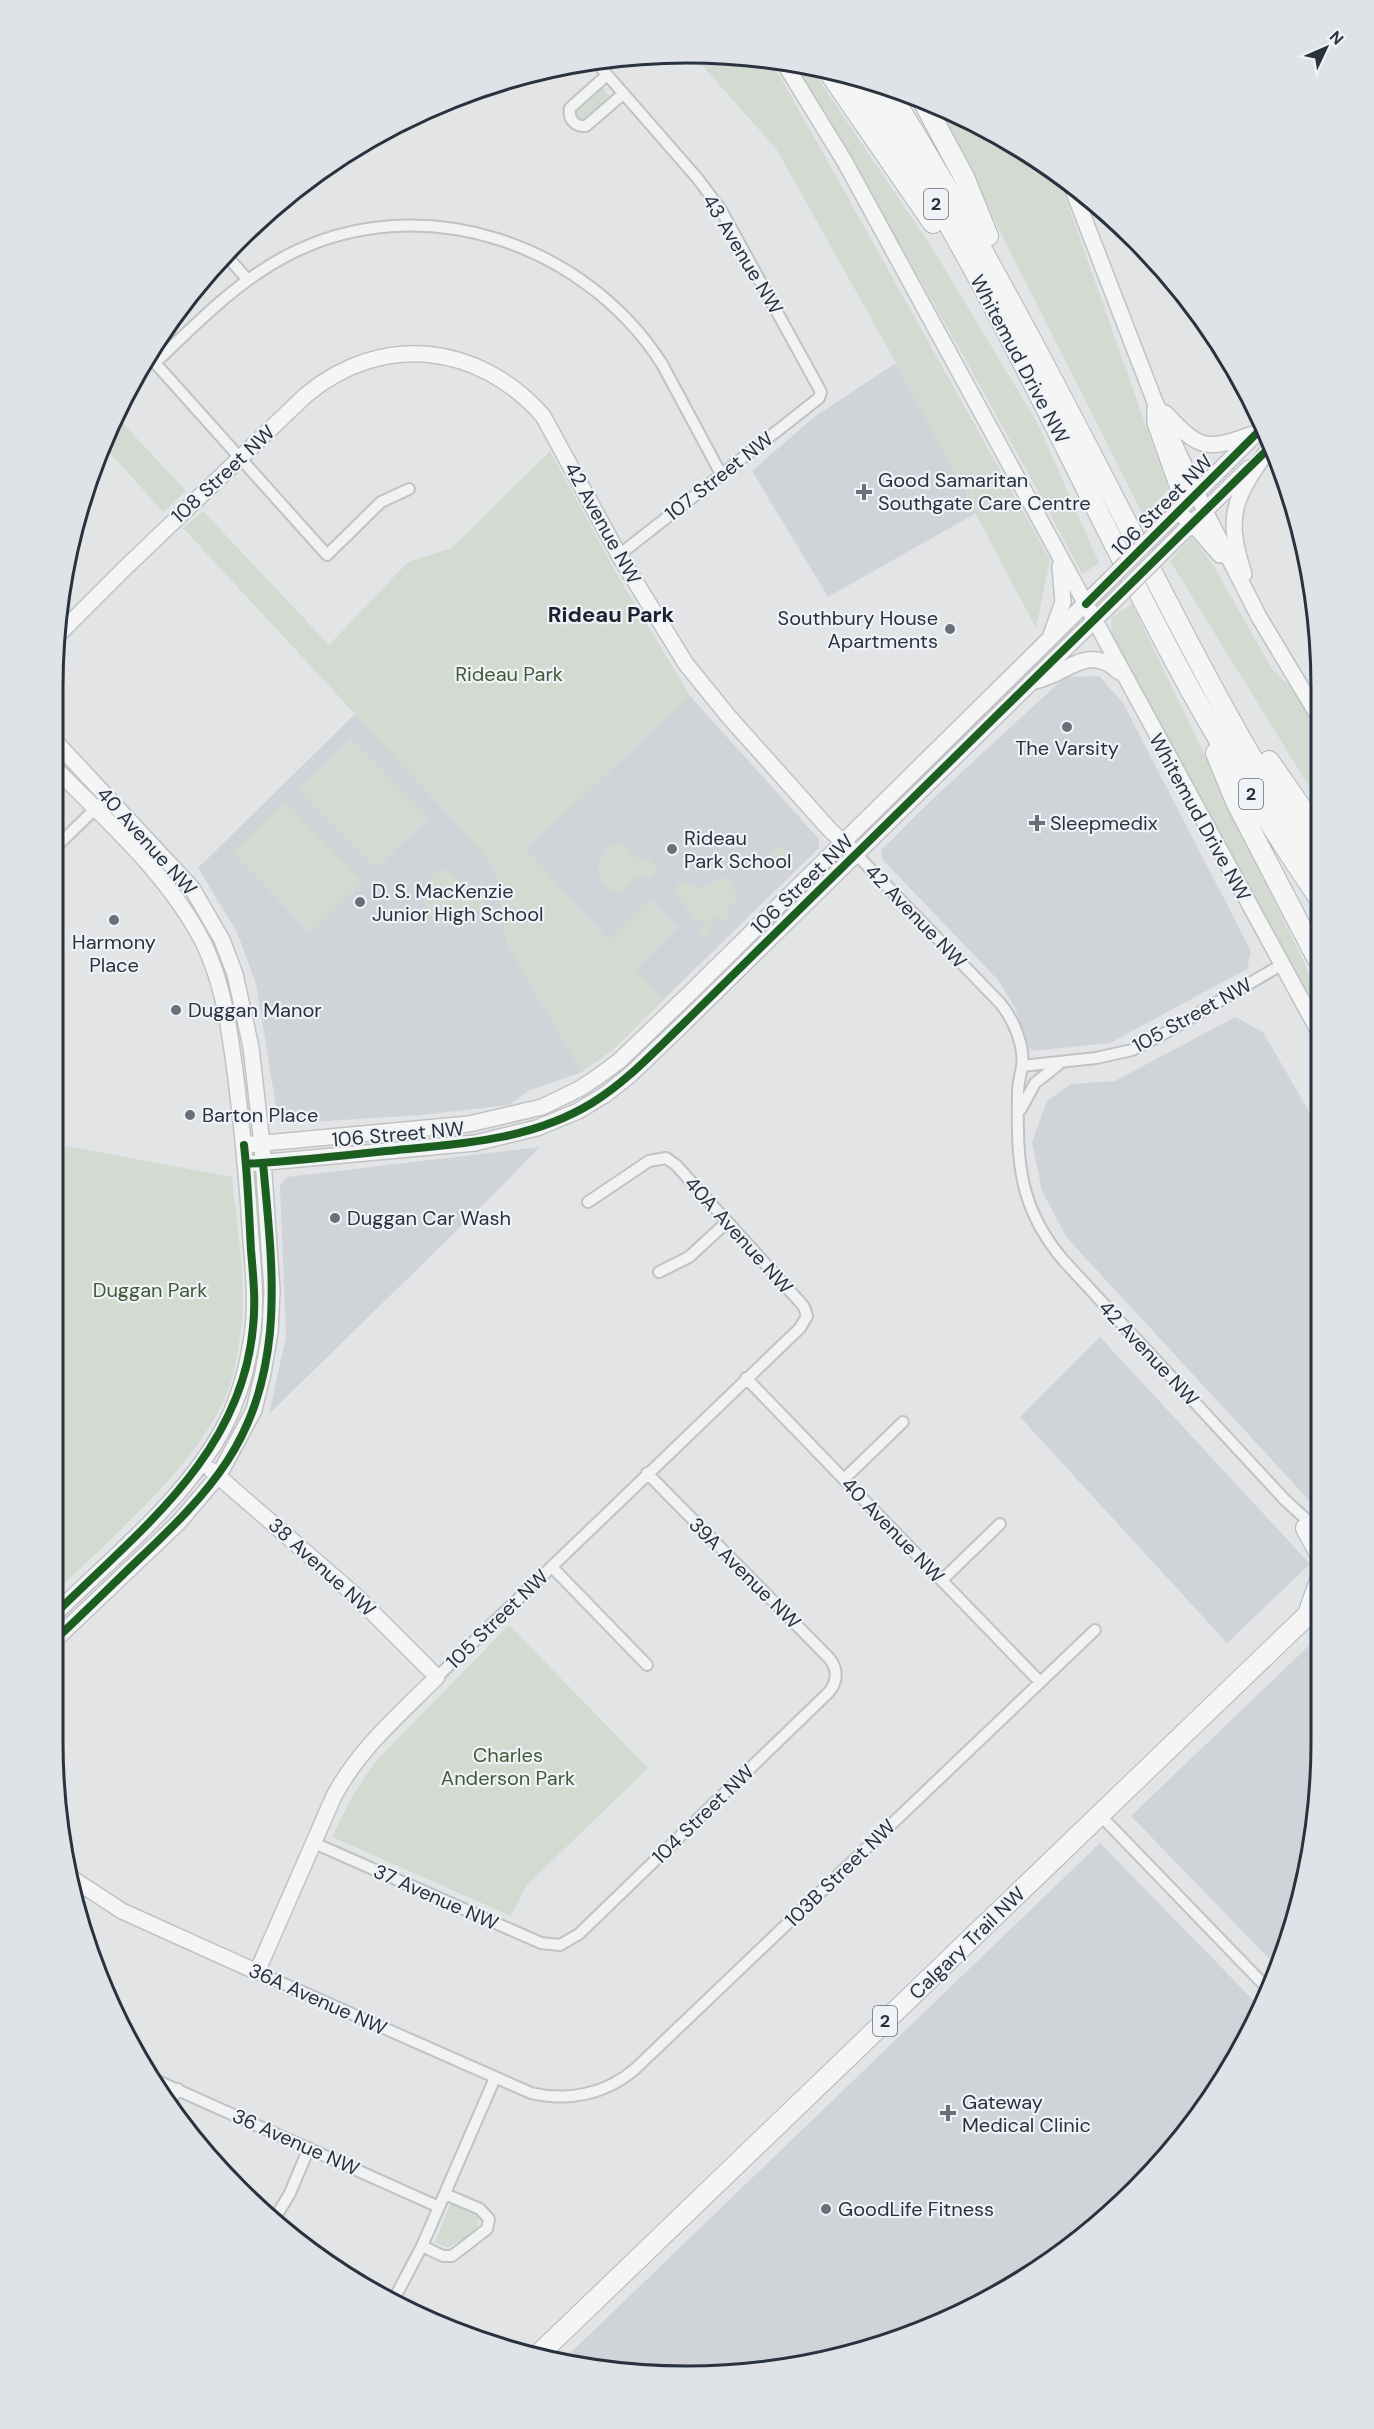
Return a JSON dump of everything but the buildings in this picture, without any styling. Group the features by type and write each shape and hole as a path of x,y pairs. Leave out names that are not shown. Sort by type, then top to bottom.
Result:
{"highway":[{"path":"836,81 1016,327"},
{"name":"Whitemud Drive NW","path":"864,89 1016,327 1229,721 1311,852"},
{"name":"Whitemud Drive NW","path":"893,98 967,220 1190,689 1274,831 1311,886"},
{"path":"928,111 964,177 1016,327"},
{"path":"1190,689 1236,802 1311,946"},
{"path":"1229,721 1260,748 1311,821"},
{"name":"Calgary Trail NW","path":"544,2349 1311,1612"}],"street":[{"name":"43 Avenue NW","path":"602,69 698,179 726,217 819,387 819,398"},
{"name":"Whitemud Drive NW","path":"790,72 845,162 1058,557 1086,604 1311,1018"},
{"path":"607,75 570,108 570,117 573,122 586,126 623,94"},
{"path":"1077,200 1155,402 1205,511 1259,617 1311,702"},
{"path":"161,351 247,279 290,254 315,243 381,227 438,227 491,236 535,251 580,278 601,294 636,329 662,364 722,474"},
{"path":"232,261 247,279"},
{"name":"108 Street NW","path":"66,627 177,517 306,395 339,372 367,360 415,353"},
{"name":"42 Avenue NW","path":"415,353 446,356 470,363 502,380 543,416 619,555 664,631 702,685 842,841 1010,1016 1016,1033 1022,1066 1018,1116 1024,1187 1031,1212 1044,1236 1076,1274 1310,1528"},
{"path":"155,362 327,555 381,502 409,489"},
{"name":"107 Street NW","path":"619,555 819,398"},
{"path":"1155,402 1187,435 1202,444 1217,446 1257,432"},
{"path":"1155,402 1155,423 1184,505 1205,511"},
{"name":"106 Street NW","path":"244,1145 469,1124 516,1114 561,1099 596,1078 619,1061 1257,434"},
{"name":"106 Street NW","path":"246,1164 492,1140 544,1126 578,1111 630,1075 1265,452"},
{"path":"1259,617 1234,545 1235,507 1245,482 1266,453"},
{"path":"1171,519 1181,517 1192,523 1235,573"},
{"path":"1050,639 1063,602 1063,585 1058,557"},
{"path":"1032,682 1047,679 1072,664 1093,659 1110,664 1125,677"},
{"name":"40 Avenue NW","path":"63,749 192,888 222,940 235,974 251,1047 263,1163"},
{"name":"40 Avenue NW","path":"63,776 166,885 188,916 207,951 225,1002 244,1145"},
{"path":"63,840 108,796"},
{"name":"105 Street NW","path":"1022,1066 1114,1055 1138,1047 1281,965"},
{"name":"105 Street NW","path":"1018,1116 1035,1083 1051,1069 1064,1062"},
{"path":"63,1606 164,1507 201,1463 227,1422 234,1406 246,1368 253,1327 254,1290 244,1145"},
{"name":"40A Avenue NW","path":"588,1202 649,1161 666,1158 676,1166 799,1301 807,1316"},
{"path":"63,1632 179,1522 219,1475 254,1410 270,1332 272,1290 263,1163"},
{"path":"659,1272 689,1257 727,1222"},
{"name":"105 Street NW","path":"257,1972 334,1797 355,1761 437,1677 800,1328 807,1316"},
{"name":"40 Avenue NW","path":"746,1378 1040,1682"},
{"path":"844,1479 903,1422"},
{"name":"38 Avenue NW","path":"201,1463 219,1475 356,1596 437,1677"},
{"name":"39A Avenue NW","path":"647,1473 829,1658 837,1675"},
{"path":"942,1580 1000,1524"},
{"path":"552,1567 647,1665"},
{"name":"103B Street NW","path":"574,2097 612,2085 635,2069 1095,1630"},
{"name":"104 Street NW","path":"560,1945 579,1934 829,1692 837,1675"},
{"path":"1100,1815 1263,1984"},
{"name":"37 Avenue NW","path":"314,1843 541,1943 560,1945"},
{"name":"36A Avenue NW","path":"79,1883 122,1911 495,2078 542,2096 574,2097"},
{"path":"397,2294 422,2246 495,2078"},
{"name":"36 Avenue NW","path":"165,2084 439,2207"},
{"path":"173,2097 178,2089"},
{"path":"278,2213 290,2193 309,2148"},
{"path":"422,2246 444,2256 452,2256 487,2229 489,2219 484,2213 445,2194"}],"shaded area":[{"name":"Good Samaritan Southgate Care Centre","path":"896,363 976,513 828,597 752,471 814,417"},
{"path":"1099,676 1123,703 1251,951 1247,969 1110,1043 1033,1051 1028,1047 1016,1010 999,981 882,859 881,850 1065,677"},
{"name":"Rideau Park School","path":"690,696 819,839 819,848 663,1000 525,849"},
{"name":"D. S. MacKenzie Junior High School","path":"356,713 487,857 497,872 507,944 582,1072 528,1091 509,1105 422,1115 279,1124 256,984 237,932 198,868"},
{"path":"1235,1017 1263,1032 1311,1115 1311,1502 1067,1238 1042,1191 1032,1142 1047,1101 1071,1084 1115,1081"},
{"path":"540,1147 269,1414 286,1337 280,1185 287,1177"},
{"path":"1100,1337 1310,1564 1227,1643 1020,1417"},
{"path":"1311,1644 1310,1783 1306,1823 1290,1904 1271,1961 1131,1816"},
{"path":"1100,1843 1255,2001 1206,2089 1182,2122 1128,2183 1067,2237 1034,2261 963,2302 926,2319 849,2345 768,2361 728,2365 646,2365 569,2355"}],"green space":[{"path":"700,63 775,69 784,83 1050,560 1036,628 896,363 777,150"},
{"path":"796,73 817,77 934,251 1037,422 1099,563 1082,574 941,316 867,188"},
{"path":"600,88 604,88 610,95 608,99 585,120 577,118 575,113 577,108"},
{"path":"943,118 999,147 1062,189 1168,489 1144,517"},
{"path":"122,422 186,491 163,512 109,451"},
{"name":"Rideau Park","path":"550,451 615,571 690,696 525,849 608,940 650,899 678,928 636,970 663,1000 613,1050 582,1072 507,944 497,872 487,857 183,528 203,511 329,645 408,562 452,548"},
{"path":"1192,537 1213,565 1272,669 1289,685 1311,718 1311,789 1170,561"},
{"path":"1132,604 1304,962 1311,980 1311,1005 1112,640 1111,618"},
{"path":"351,738 429,818 376,869 298,790"},
{"path":"285,802 363,881 310,933 233,853"},
{"path":"620,842 639,860 650,860 657,869 650,879 638,876 621,893 604,883 598,869 604,853"},
{"path":"778,846 788,852 792,860 782,871 778,866 774,866 768,856"},
{"path":"446,869 465,887 479,887 486,894 486,902 478,911 465,910 447,927 437,923 430,916 425,907 424,898 429,880 436,873"},
{"path":"722,877 732,883 737,898 734,903 726,907 729,918 723,921 716,916 709,927 712,932 709,936 703,937 700,932 705,922 693,919 676,895 676,887 679,882 685,882 702,888"},
{"name":"Duggan Park","path":"63,1145 232,1177 243,1297 237,1358 227,1394 213,1422 195,1448 174,1474 63,1585"},
{"name":"Charles Anderson Park","path":"509,1625 648,1768 526,1886 511,1916 332,1837 354,1793 376,1761"},
{"path":"451,2202 478,2217 478,2229 448,2248 435,2242"}],"cycle path":[{"path":"1086,604 1257,433"},
{"path":"246,1164 493,1139 544,1126 568,1116 604,1095 628,1077 660,1046 1265,452"},
{"path":"63,1606 153,1519 182,1486 208,1451 230,1413 245,1372 254,1317 244,1145"},
{"path":"63,1632 187,1511 209,1486 243,1434 255,1404 264,1370 270,1332 271,1269 263,1163"}],"place":[{"name":"Good Samaritan Southgate Care Centre","path":"864,492"},
{"name":"Southbury House Apartments","path":"950,629"},
{"name":"The Varsity","path":"1067,727"},
{"name":"Sleepmedix","path":"1037,823"},
{"name":"Rideau Park School","path":"672,849"},
{"name":"D. S. MacKenzie Junior High School","path":"360,902"},
{"name":"Harmony Place","path":"114,920"},
{"name":"Duggan Manor","path":"176,1010"},
{"name":"Barton Place","path":"190,1115"},
{"name":"Duggan Car Wash","path":"335,1218"},
{"name":"Gateway Medical Clinic","path":"948,2113"},
{"name":"GoodLife Fitness","path":"826,2209"}],"district":[{"name":"Rideau Park","path":"611,614"}]}
